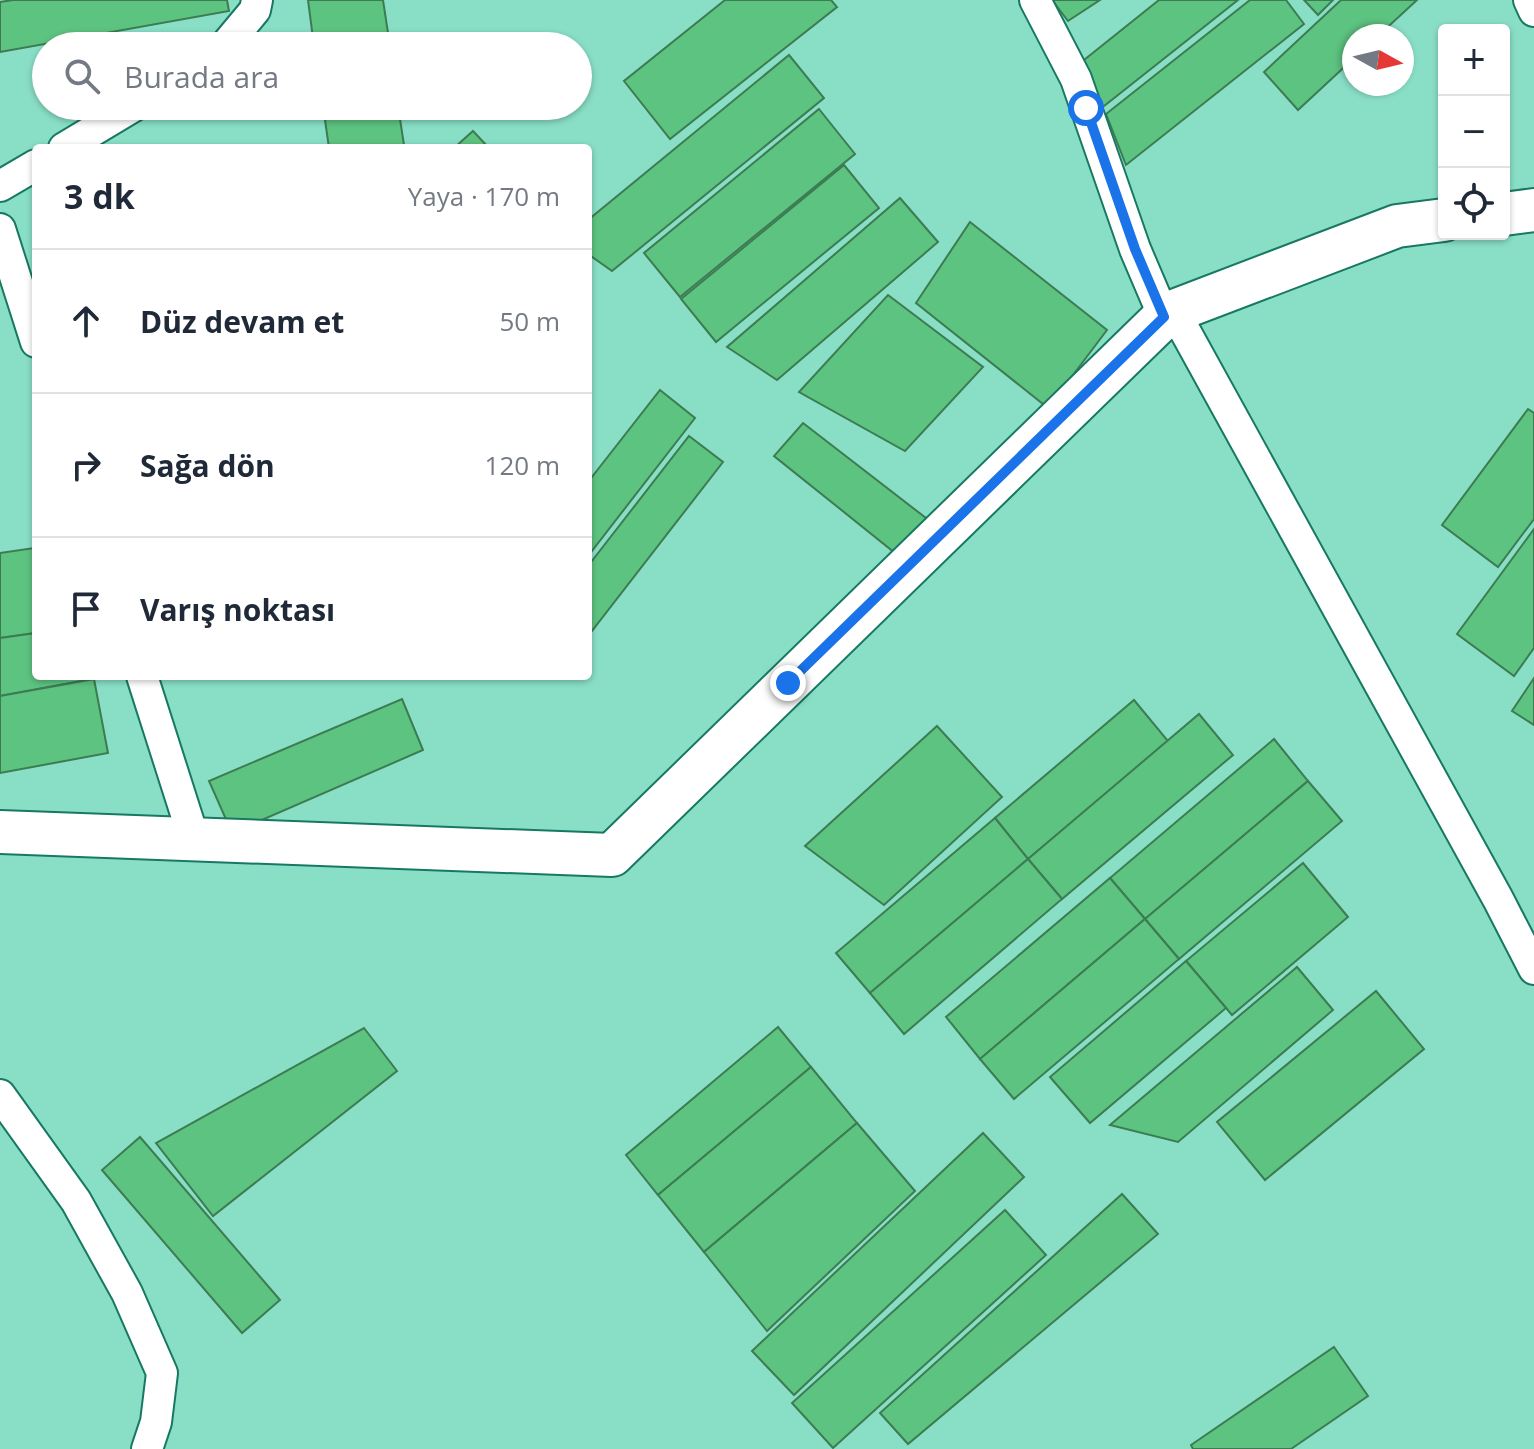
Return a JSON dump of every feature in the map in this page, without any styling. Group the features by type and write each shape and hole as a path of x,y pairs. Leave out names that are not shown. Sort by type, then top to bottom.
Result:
{"street":[{"path":"237,32 255,10 257,0"},
{"path":"1035,0 1076,79 1135,249 1498,899 1534,969"},
{"path":"1529,0 1534,11"},
{"path":"71,144 111,120"},
{"path":"0,186 32,167"},
{"path":"1510,213 1534,210"},
{"path":"0,832 612,855 1169,314 1397,226 1438,221"},
{"path":"0,229 32,329"},
{"path":"143,680 194,839"},
{"path":"0,1095 76,1201 127,1293 162,1373 156,1422 147,1449"}],"building":[{"path":"227,0 229,11 112,32 32,32 32,46 0,52 0,2"},
{"path":"308,0 383,0 388,32 312,32"},
{"path":"725,0 831,0 837,7 670,139 624,81"},
{"path":"1052,0 1100,0 1068,21"},
{"path":"1159,0 1238,0 1099,110 1074,68"},
{"path":"1250,0 1286,0 1304,24 1126,165 1106,114"},
{"path":"1304,0 1333,0 1318,15"},
{"path":"1341,0 1417,0 1391,24 1342,24 1342,69 1298,110 1264,72"},
{"path":"789,55 824,98 612,271 592,257 592,217"},
{"path":"819,109 855,154 680,297 644,253"},
{"path":"325,120 400,120 404,144 328,144"},
{"path":"473,131 485,144 458,144"},
{"path":"844,165 879,208 716,342 681,299"},
{"path":"900,198 938,242 777,380 727,347"},
{"path":"970,222 1107,330 1048,408 916,303"},
{"path":"888,295 983,367 905,451 799,392"},
{"path":"660,390 695,418 592,551 592,477"},
{"path":"1528,409 1534,413 1534,519 1498,567 1442,525"},
{"path":"803,423 935,525 905,561 774,456"},
{"path":"689,436 723,462 592,631 592,561"},
{"path":"1534,529 1534,648 1514,676 1457,634"},
{"path":"32,548 32,634 0,638 0,553"},
{"path":"32,634 32,680 86,680 0,696 0,638"},
{"path":"1534,678 1534,725 1512,711"},
{"path":"94,680 108,753 0,773 0,696"},
{"path":"402,699 423,750 232,833 209,781"},
{"path":"1134,700 1168,741 1028,859 995,818"},
{"path":"1199,714 1233,755 1062,899 1028,859"},
{"path":"937,726 1002,797 884,905 805,846"},
{"path":"1274,739 1308,781 1145,919 1110,878"},
{"path":"1308,781 1342,821 1179,959 1145,919"},
{"path":"995,818 1028,859 870,993 836,953"},
{"path":"1028,859 1062,899 904,1034 870,993"},
{"path":"1303,863 1348,917 1232,1015 1186,961"},
{"path":"1110,878 1145,919 980,1059 946,1017"},
{"path":"1145,919 1179,959 1014,1099 980,1059"},
{"path":"1186,961 1226,1008 1090,1123 1050,1077"},
{"path":"1297,967 1333,1010 1178,1142 1110,1125"},
{"path":"1376,991 1424,1049 1265,1180 1217,1122"},
{"path":"778,1027 811,1067 658,1195 626,1155"},
{"path":"364,1028 397,1071 213,1216 156,1143"},
{"path":"811,1067 857,1123 704,1252 658,1195"},
{"path":"857,1123 915,1191 767,1331 704,1252"},
{"path":"983,1133 1024,1177 794,1395 752,1351"},
{"path":"140,1137 280,1300 242,1333 102,1170"},
{"path":"1122,1194 1158,1234 908,1444 880,1413"},
{"path":"1005,1210 1046,1255 833,1448 792,1403"},
{"path":"1334,1347 1368,1396 1291,1449 1193,1449 1191,1445"}],"route":[{"path":"788,683 1164,317 1135,249 1086,108"}]}
